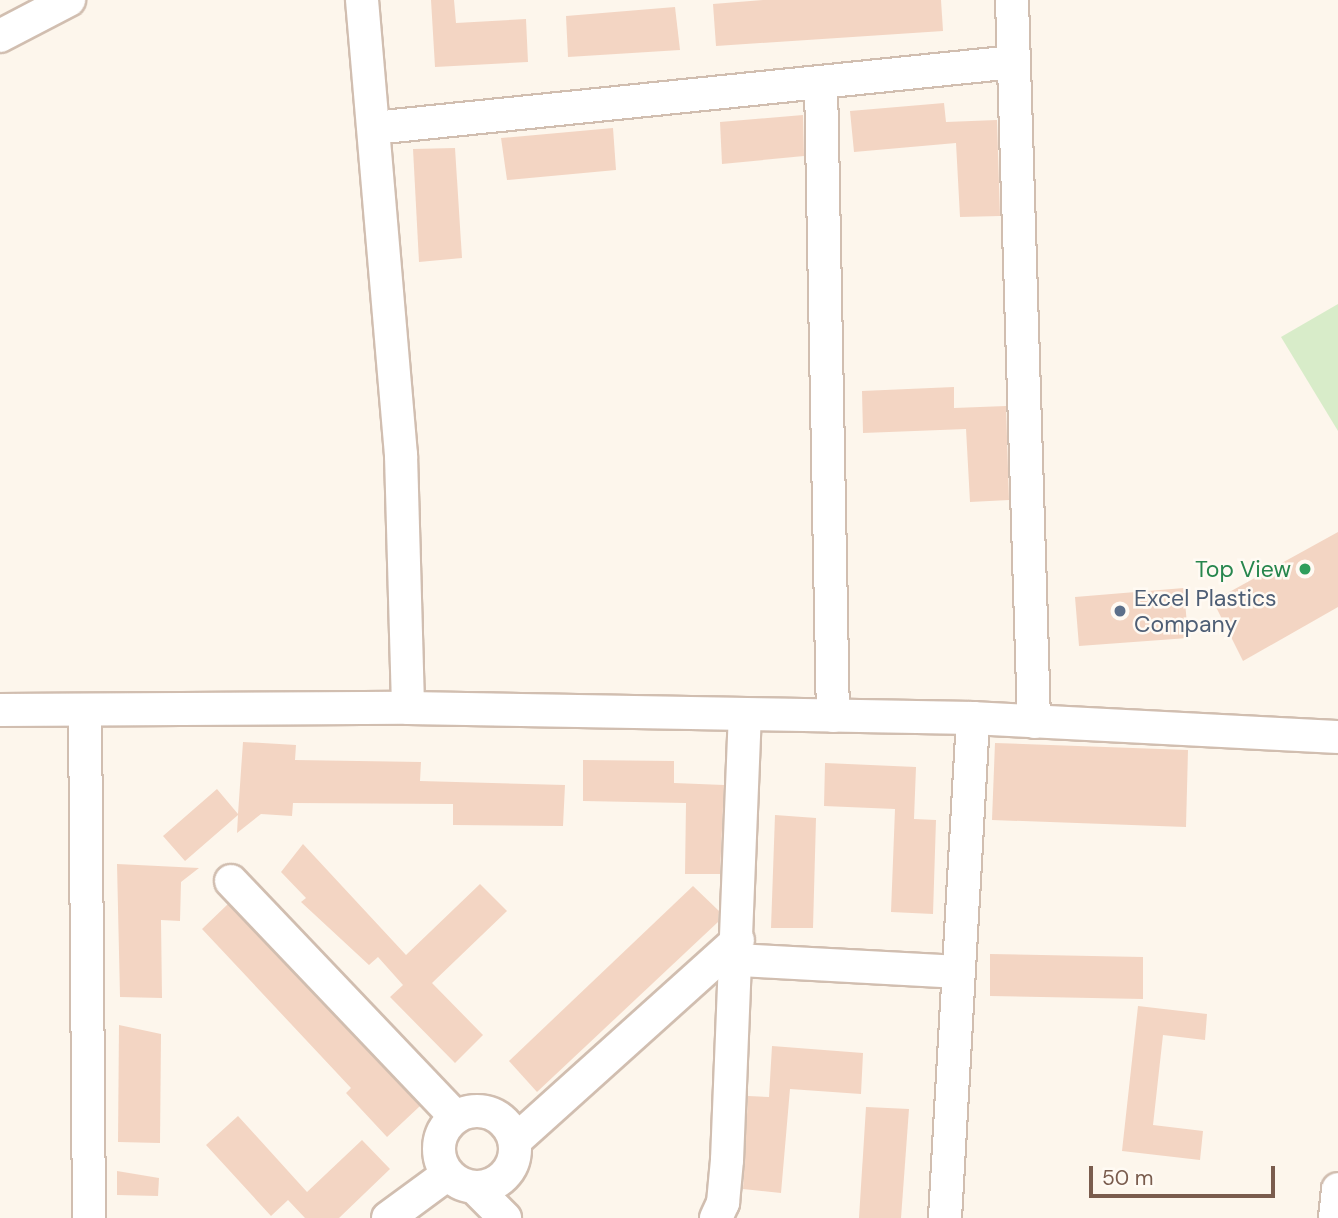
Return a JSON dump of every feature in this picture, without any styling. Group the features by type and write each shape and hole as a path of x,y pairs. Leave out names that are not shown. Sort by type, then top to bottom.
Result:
{"street":[{"path":"1,32 69,0"},
{"path":"362,0 401,455 408,708"},
{"path":"1012,0 1034,722"},
{"path":"374,128 1014,62"},
{"path":"821,82 832,716"},
{"path":"0,710 408,708 973,718 1338,737"},
{"path":"85,710 89,1218"},
{"path":"716,1218 723,1203 738,950 745,715"},
{"path":"944,1218 973,718"},
{"path":"231,881 456,1117"},
{"path":"388,1218 461,1180 488,1186 509,1170 515,1140 738,950 958,972"},
{"path":"505,1218 461,1180 439,1143 456,1117 485,1111 499,1117 515,1140"},
{"path":"1335,1218 1338,1189"}],"green space":[{"path":"1338,304 1338,431 1281,337"}],"building":[{"path":"431,0 454,0 456,23 526,19 528,62 435,67"},
{"path":"763,0 941,0 943,31 716,46 713,4"},
{"path":"675,7 680,50 568,57 566,16"},
{"path":"944,103 946,122 997,120 1000,216 960,217 956,143 854,152 850,111"},
{"path":"803,115 804,156 722,164 720,122"},
{"path":"613,128 616,170 507,180 501,138"},
{"path":"455,148 462,258 419,262 413,149"},
{"path":"954,387 954,408 1006,406 1009,500 970,502 966,429 863,433 862,391"},
{"name":"Top View","path":"1338,532 1338,607 1243,661 1213,601"},
{"path":"1184,588 1188,638 1079,646 1075,597"},
{"path":"243,742 296,745 295,760 421,762 420,781 565,785 563,826 453,825 453,804 293,803 292,816 261,814 237,833 238,815 185,861 163,836 217,789 238,814"},
{"path":"995,743 1188,750 1186,827 992,820"},
{"path":"583,760 674,761 674,783 724,785 720,874 685,874 686,803 583,801"},
{"path":"825,763 916,767 914,819 936,820 933,914 891,912 895,809 824,806"},
{"path":"775,815 816,818 813,928 771,928"},
{"path":"303,844 406,955 480,884 507,911 432,983 483,1035 455,1063 390,997 403,985 378,957 369,965 301,902 306,898 281,872"},
{"path":"117,864 199,868 181,882 180,921 161,920 162,998 120,997"},
{"path":"693,886 719,911 718,922 537,1092 509,1061"},
{"path":"228,904 420,1106 387,1137 346,1093 351,1088 202,929"},
{"path":"990,954 1143,957 1143,999 990,996"},
{"path":"1138,1006 1207,1014 1205,1040 1163,1035 1153,1125 1203,1131 1200,1160 1122,1151"},
{"path":"119,1025 161,1034 160,1143 118,1142"},
{"path":"772,1046 863,1053 861,1094 790,1089 781,1193 743,1189 748,1096 769,1097"},
{"path":"866,1107 909,1109 901,1218 859,1218"},
{"path":"238,1116 307,1192 362,1140 390,1169 339,1218 305,1218 288,1200 271,1216 206,1145"},
{"path":"117,1171 159,1178 158,1196 117,1195"}],"place":[{"name":"Top View","path":"1305,569"},
{"name":"Excel Plastics Company","path":"1120,611"}]}
